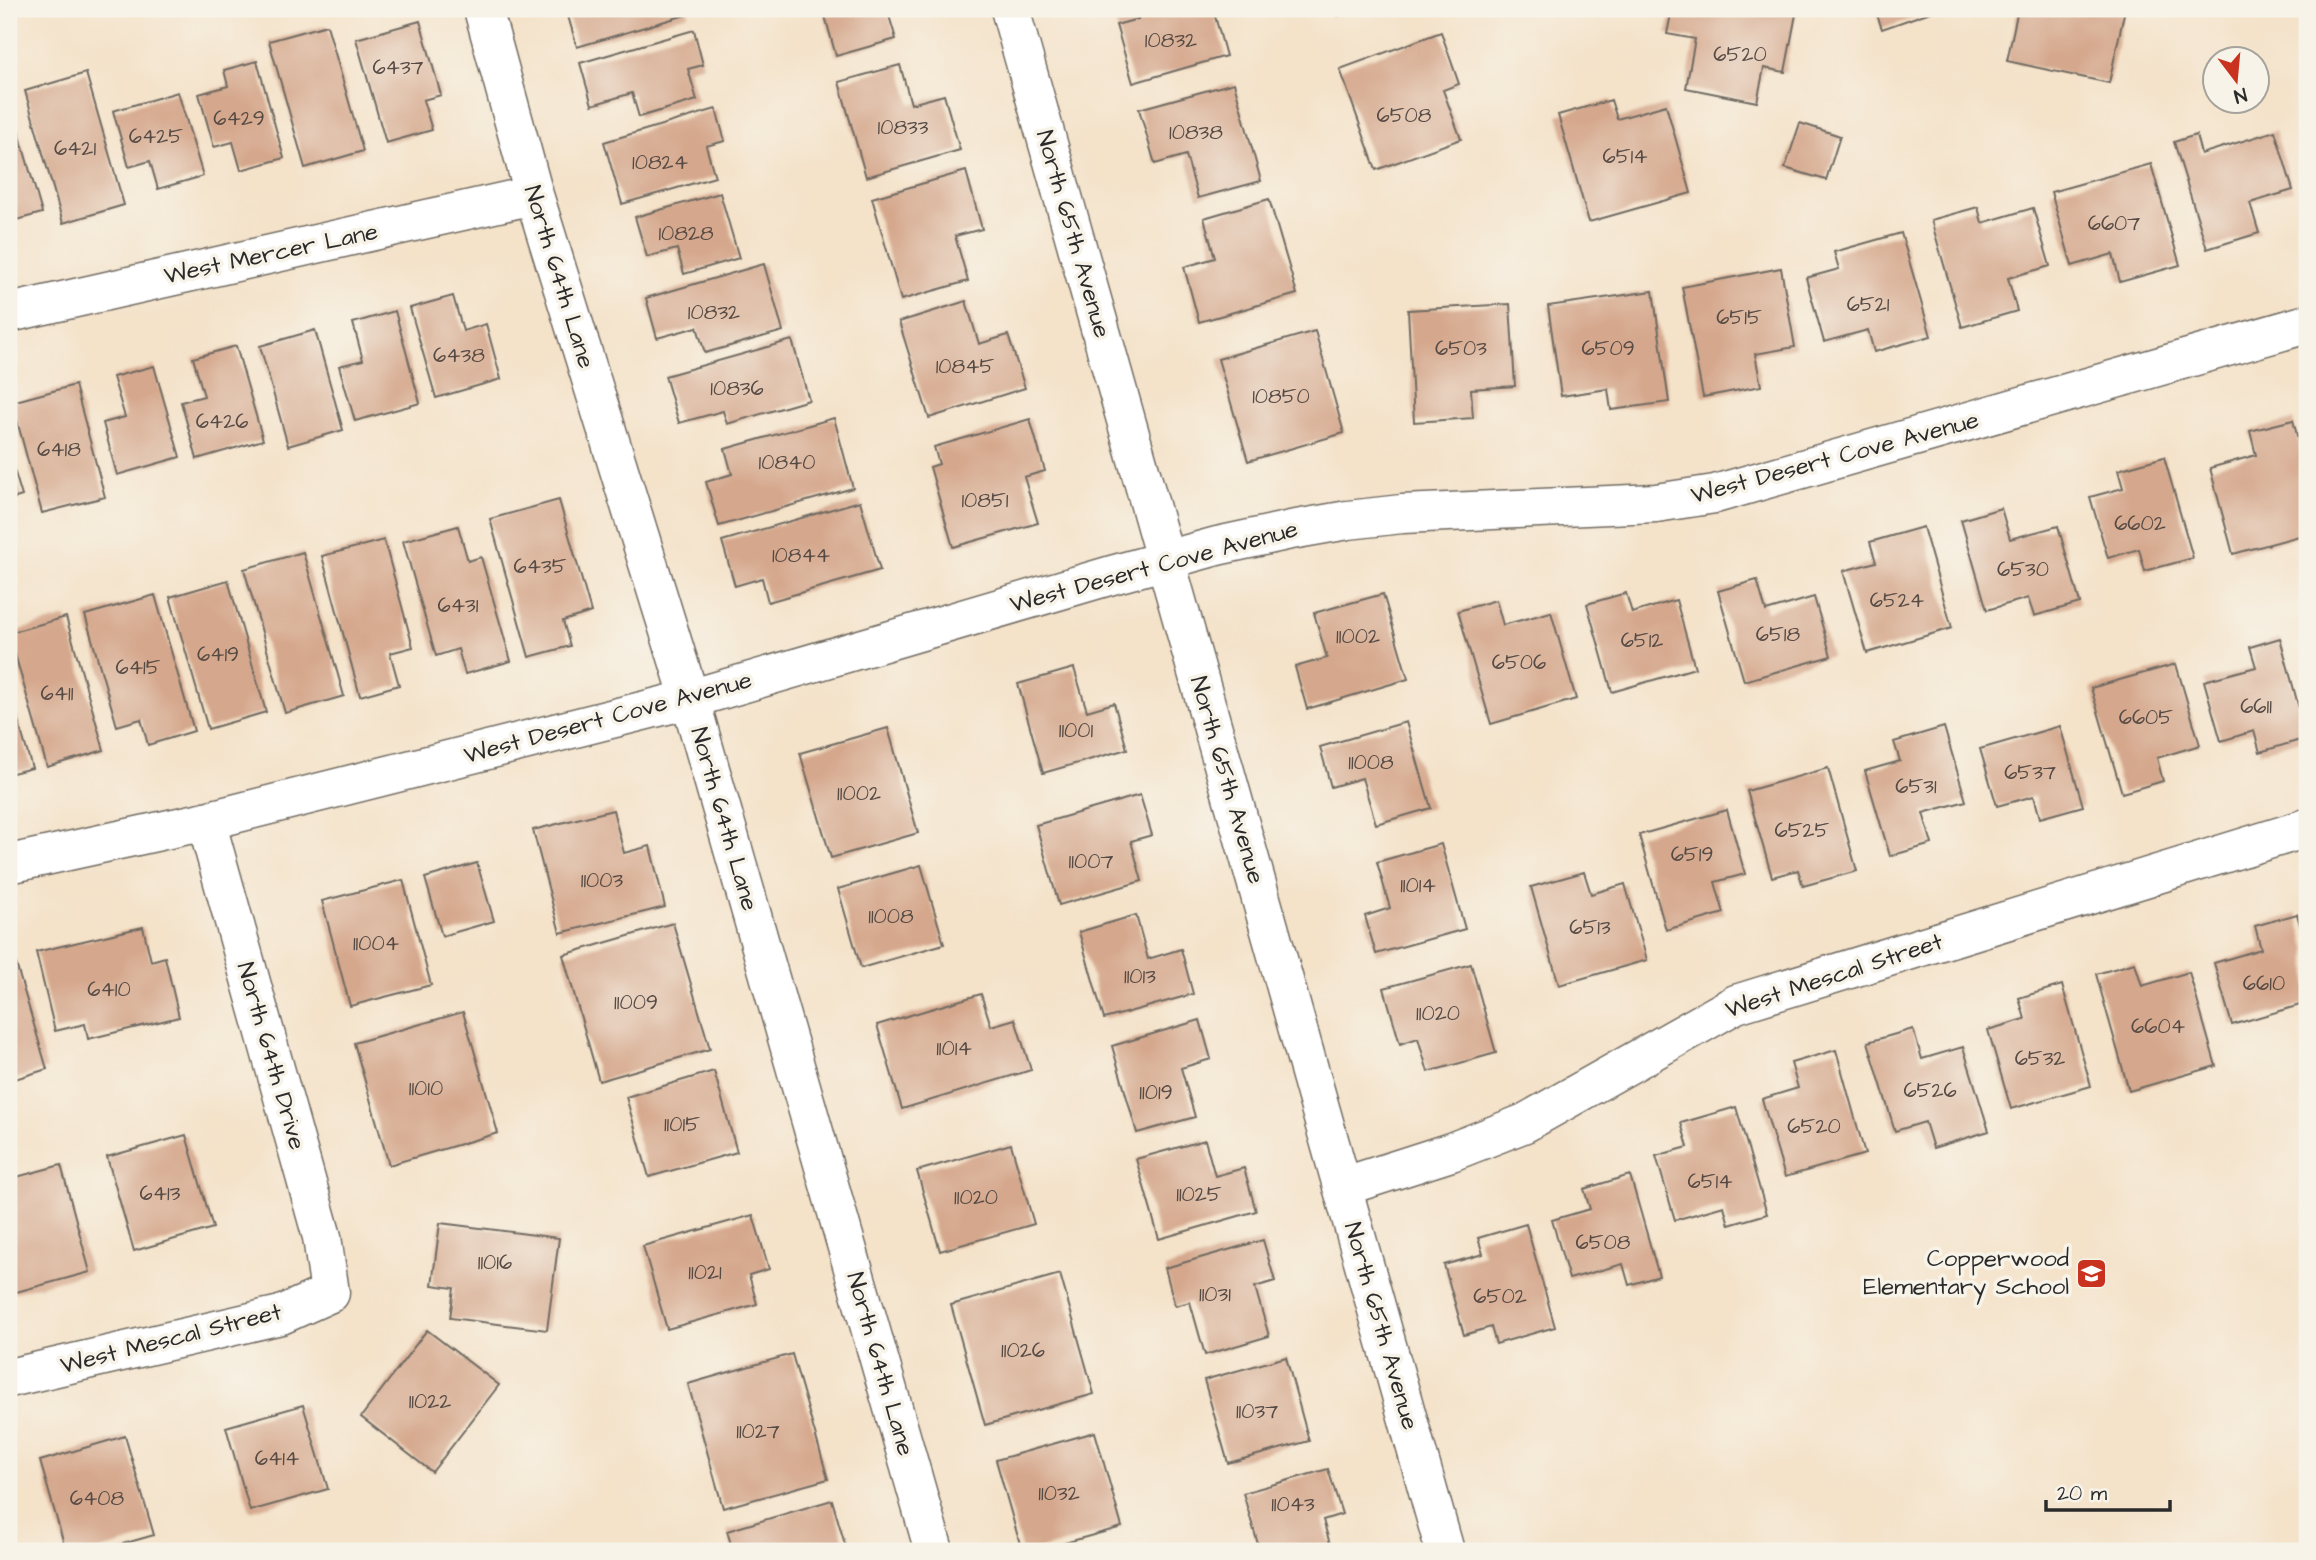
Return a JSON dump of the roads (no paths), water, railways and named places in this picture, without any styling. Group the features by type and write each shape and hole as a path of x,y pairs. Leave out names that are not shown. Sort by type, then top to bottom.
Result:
{"street":[{"name":"North 64th Lane","path":"483,9 534,195 690,699 934,1551"},
{"name":"North 65th Avenue","path":"1010,9 1445,1551"},
{"name":"West Mercer Lane","path":"9,313 534,195"},
{"name":"West Desert Cove Avenue","path":"9,864 206,821 690,699 1217,547 1348,520 1402,514 1656,502 1715,494 2307,324"},
{"name":"North 64th Drive","path":"206,821 321,1237 330,1293"},
{"name":"West Mescal Street","path":"1342,1187 1451,1152 1525,1123 1737,1004 2307,828"},
{"name":"West Mescal Street","path":"9,1378 281,1315 330,1293"}],"place":[{"name":"Copperwood Elementary School","path":"2092,1273"}]}
